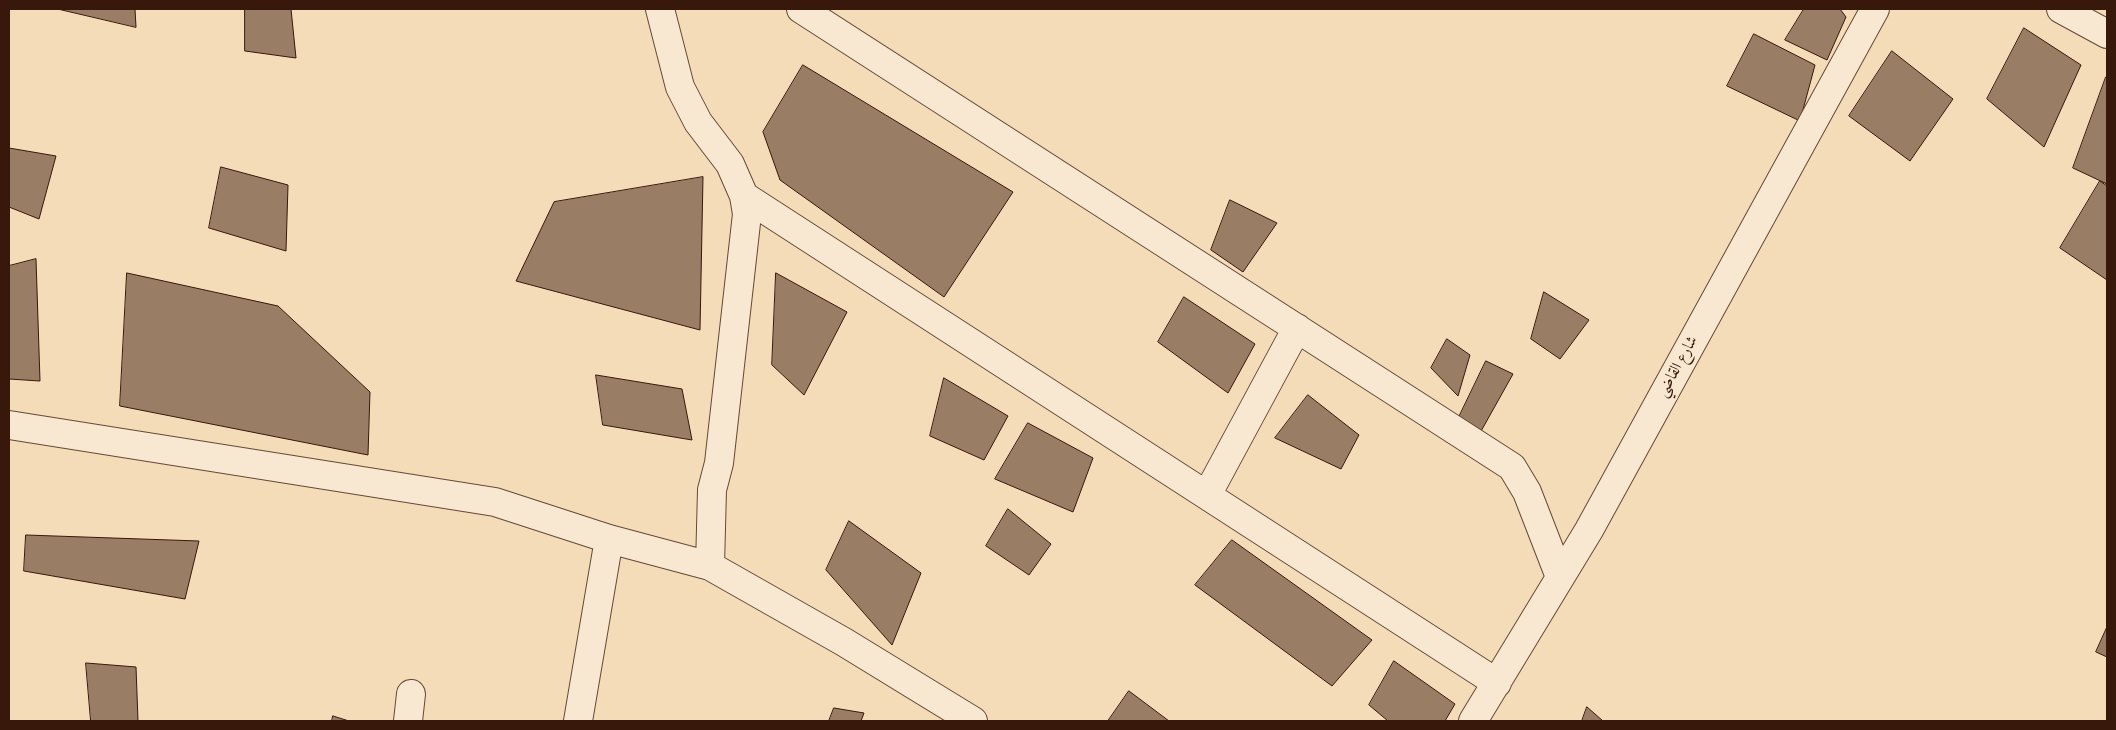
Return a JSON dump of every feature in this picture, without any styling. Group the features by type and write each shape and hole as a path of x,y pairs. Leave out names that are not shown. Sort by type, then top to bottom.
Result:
{"street":[{"path":"660,9 680,87 698,122 730,164 744,196 747,214 720,453 712,490 710,566"},
{"path":"801,9 1512,467 1527,492 1560,577"},
{"name":"شارع القاضي","path":"1473,721 1589,530 1875,9"},
{"path":"2061,9 2107,34"},
{"path":"744,196 1497,682"},
{"path":"1207,495 1297,328"},
{"path":"9,425 495,502 609,539 710,566 844,642 973,721"},
{"path":"578,721 609,539"},
{"path":"408,721 411,694"}],"building":[{"path":"58,9 135,9 136,27"},
{"path":"245,9 291,9 296,58 245,51"},
{"path":"1804,9 1840,9 1846,17 1827,60 1785,40"},
{"path":"2024,28 2081,65 2044,147 1987,99"},
{"path":"1754,34 1815,65 1800,121 1727,86"},
{"path":"1892,51 1953,99 1910,161 1849,116"},
{"path":"803,65 1013,192 944,297 780,180 763,132"},
{"path":"2107,77 2107,184 2073,168"},
{"path":"9,148 56,156 39,219 9,207"},
{"path":"221,167 288,185 286,251 209,228"},
{"path":"703,177 700,330 516,281 554,202"},
{"path":"2100,181 2107,186 2107,280 2060,248"},
{"path":"1230,200 1277,223 1243,272 1211,250"},
{"path":"36,259 40,381 9,379 9,266"},
{"path":"127,273 278,306 370,392 368,455 120,406"},
{"path":"776,273 847,312 804,395 772,365"},
{"path":"1544,292 1589,320 1560,359 1531,339"},
{"path":"1184,297 1255,344 1228,393 1158,342"},
{"path":"1447,339 1470,355 1458,396 1431,368"},
{"path":"1486,361 1513,374 1480,433 1459,417"},
{"path":"596,375 682,389 692,440 603,425"},
{"path":"944,378 1008,416 984,460 930,436"},
{"path":"1308,395 1359,435 1341,469 1275,438"},
{"path":"1028,423 1093,458 1073,512 995,479"},
{"path":"1008,509 1051,544 1029,575 986,546"},
{"path":"849,521 921,573 892,645 826,570"},
{"path":"26,535 199,541 185,599 24,571"},
{"path":"1232,540 1372,640 1332,686 1195,585"},
{"path":"2107,627 2107,657 2096,652"},
{"path":"1394,661 1455,704 1445,721 1388,721 1369,705"},
{"path":"86,663 136,667 138,721 91,721"},
{"path":"1129,691 1169,721 1108,721"},
{"path":"1587,707 1603,721 1582,721"},
{"path":"834,708 864,713 861,721 829,721"},
{"path":"333,716 349,721 332,721"}]}
